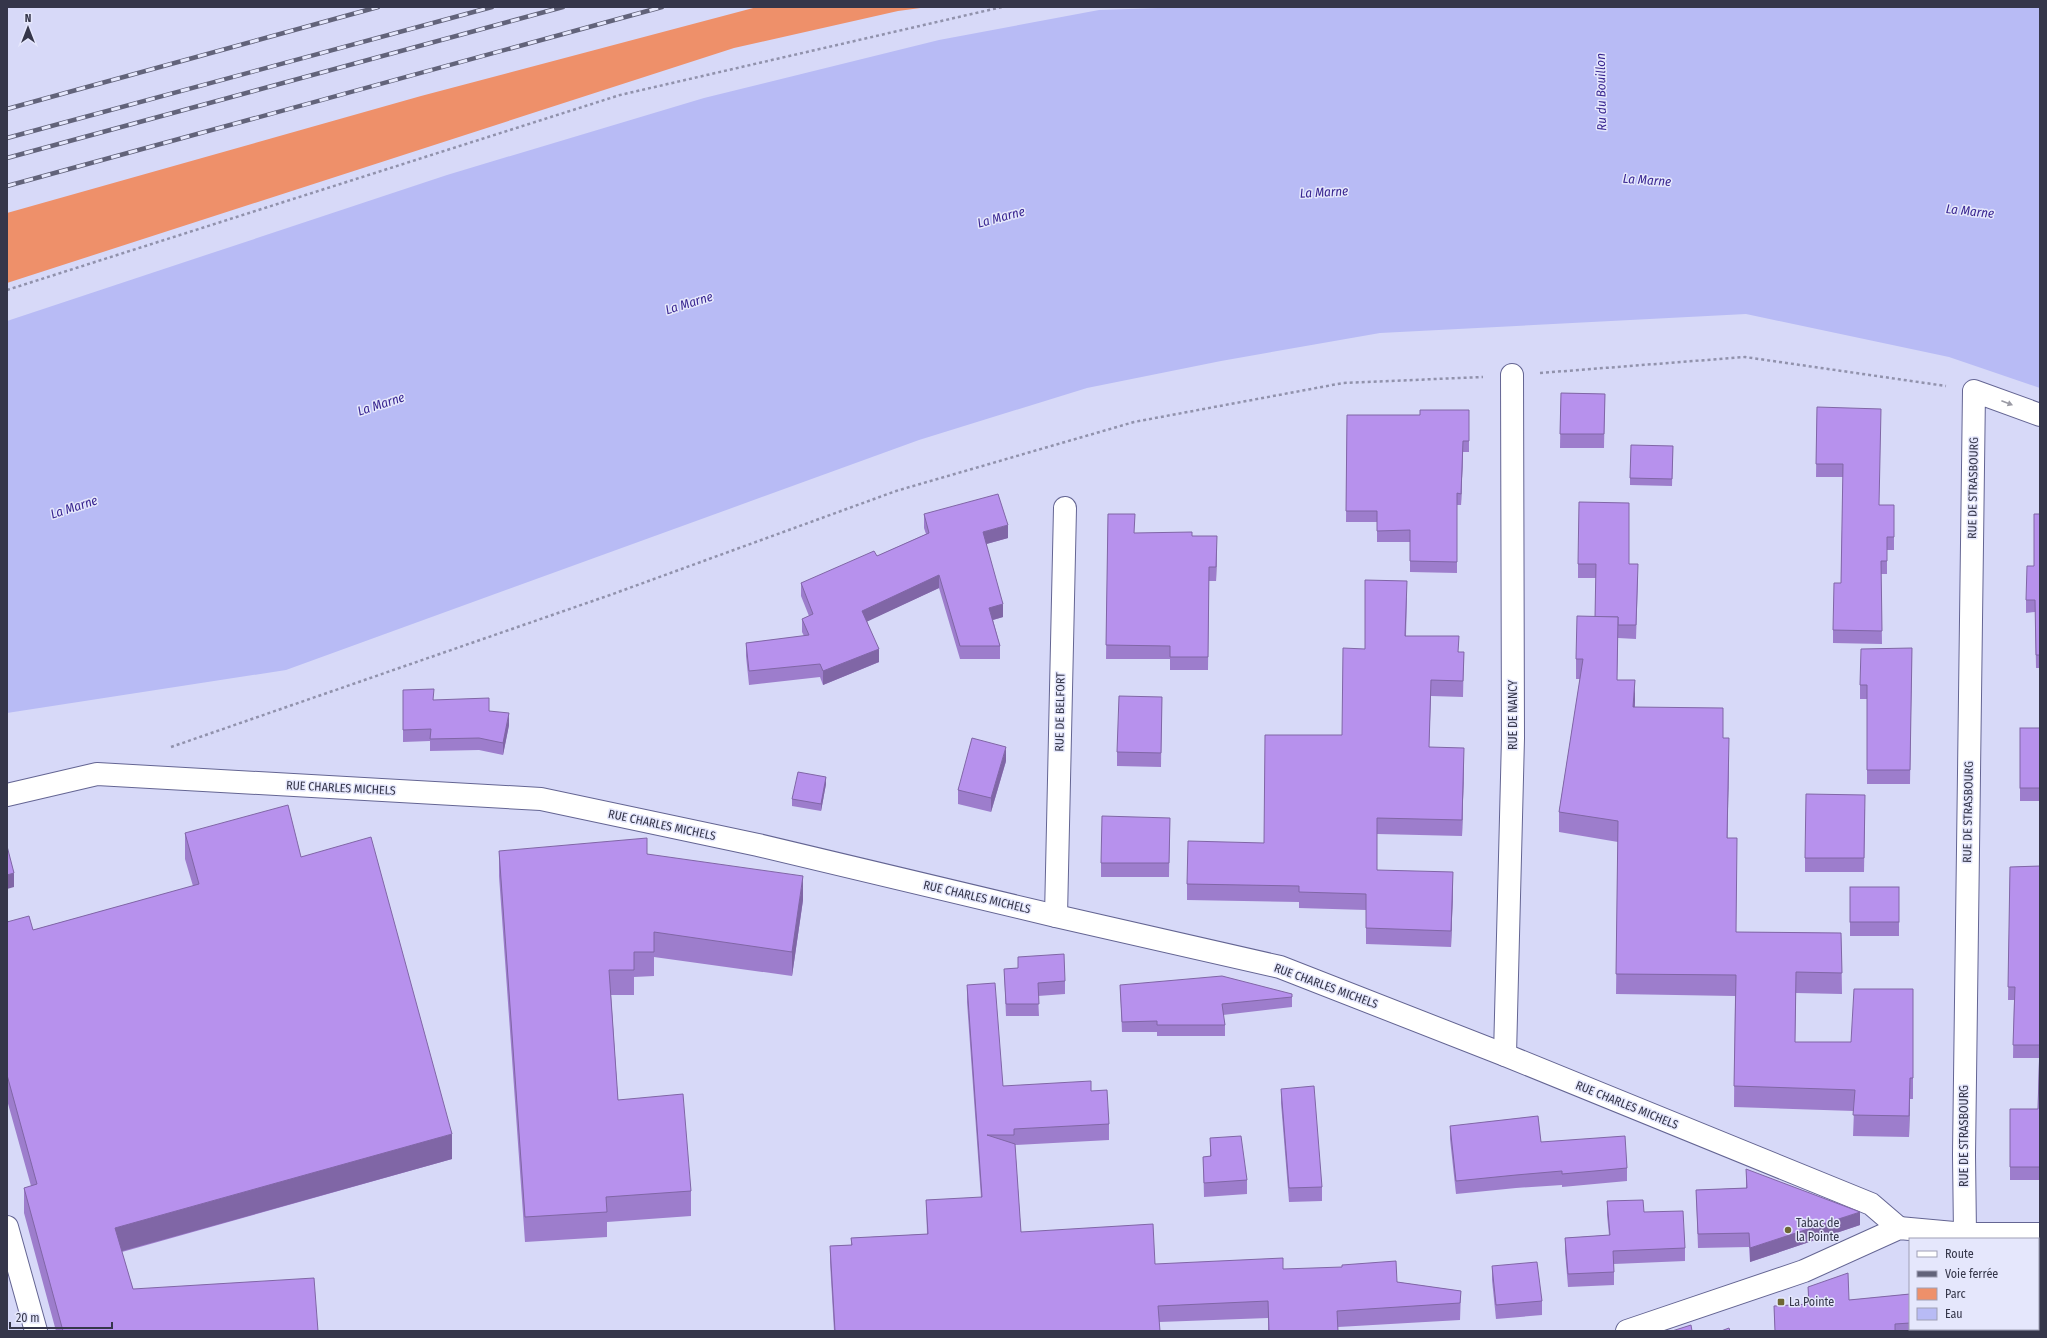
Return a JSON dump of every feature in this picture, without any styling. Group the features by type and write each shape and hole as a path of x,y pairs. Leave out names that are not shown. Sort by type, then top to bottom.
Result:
{"street":[{"name":"RUE DE NANCY","path":"1505,1054 1514,738 1512,375"},
{"path":"1974,391 2040,415"},
{"name":"RUE DE STRASBOURG","path":"1965,1234 1964,1155 1974,391"},
{"name":"RUE DE BELFORT","path":"1056,916 1065,508"},
{"name":"RUE CHARLES MICHELS","path":"7,795 97,774 541,799 758,845 1056,916 1280,967 1505,1054 1871,1204 1899,1228"},
{"path":"7,1227 36,1331"},
{"path":"1627,1331 1804,1271 1899,1228 1965,1234 2040,1234"}],"path":[{"path":"7,290 620,95 1002,7"},
{"path":"164,750 602,597 896,491 1134,422 1343,383 1512,375 1745,357 1974,391"}],"green space":[{"path":"757,7 928,7 898,11 734,48 7,283 7,213 421,96"}],"water":[{"path":"1188,7 2040,7 2040,388 1949,357 1746,314 1380,333 1221,361 1087,388 919,440 286,670 7,713 7,321 447,175 704,98 939,40 1099,10"}],"building":[{"path":"1561,393 1605,394 1604,434 1560,434"},
{"path":"1817,407 1881,409 1879,505 1894,505 1894,537 1887,537 1887,561 1881,561 1882,631 1833,630 1834,583 1841,583 1843,464 1816,464"},
{"path":"1420,410 1469,410 1469,441 1463,441 1461,494 1457,493 1457,562 1410,561 1410,530 1377,531 1377,511 1346,511 1347,415 1420,415"},
{"path":"1631,445 1673,446 1672,479 1630,478"},
{"path":"998,494 1008,525 983,532 1003,604 989,608 1000,646 960,646 939,575 862,611 879,649 823,671 820,664 749,671 746,643 809,635 802,619 813,614 801,583 874,551 877,556 929,533 924,514"},
{"path":"1579,502 1629,503 1629,564 1638,564 1636,625 1618,625 1618,617 1595,617 1596,564 1578,564"},
{"path":"1108,514 1135,514 1134,533 1192,532 1192,536 1217,536 1216,567 1209,567 1208,657 1170,657 1170,646 1106,645"},
{"path":"2034,514 2040,514 2040,655 2036,655 2035,600 2026,600 2027,566 2034,566"},
{"path":"1365,580 1407,581 1405,636 1459,636 1458,652 1464,652 1463,681 1431,680 1429,747 1464,748 1462,820 1377,818 1377,870 1453,872 1451,931 1366,928 1366,894 1299,892 1299,886 1187,884 1188,841 1264,843 1265,735 1342,735 1343,648 1365,649"},
{"path":"1577,616 1618,617 1617,680 1635,680 1633,707 1723,708 1723,738 1729,738 1727,838 1737,838 1736,932 1841,933 1842,973 1796,972 1795,1042 1851,1042 1854,989 1913,989 1913,1078 1910,1078 1909,1116 1853,1115 1855,1090 1734,1086 1736,975 1616,974 1618,821 1559,812 1583,659 1576,659"},
{"path":"1912,648 1910,770 1867,770 1867,685 1860,685 1861,649"},
{"path":"434,689 433,700 489,698 489,711 509,713 503,743 479,738 430,739 431,729 403,730 403,690"},
{"path":"1119,696 1162,697 1161,753 1117,752"},
{"path":"2020,728 2040,728 2040,788 2020,788"},
{"path":"972,738 1006,747 991,798 958,790"},
{"path":"798,772 826,777 821,804 792,799"},
{"path":"1806,794 1865,795 1864,858 1805,858"},
{"path":"288,805 301,857 371,837 452,1134 115,1228 133,1289 314,1278 318,1331 63,1331 24,1188 37,1184 7,1075 7,922 29,916 33,930 199,884 185,833"},
{"path":"1102,816 1170,818 1169,863 1101,863"},
{"path":"647,838 647,854 803,876 792,952 654,932 654,952 634,952 634,970 609,970 618,1100 683,1094 691,1191 606,1197 607,1212 525,1217 499,851"},
{"path":"7,846 14,873 7,875"},
{"path":"2040,866 2040,1045 2013,1045 2015,987 2008,987 2010,867"},
{"path":"1850,887 1899,887 1899,922 1850,922"},
{"path":"1064,954 1065,981 1038,983 1039,1004 1006,1004 1004,969 1018,968 1018,957"},
{"path":"1222,976 1292,994 1292,997 1222,1004 1225,1025 1157,1025 1157,1021 1122,1022 1120,985"},
{"path":"995,983 1003,1086 1091,1081 1091,1091 1107,1090 1109,1124 1014,1129 1014,1135 987,1135 1015,1144 1021,1232 1153,1224 1155,1264 1283,1258 1283,1269 1342,1267 1342,1265 1396,1261 1397,1282 1461,1291 1460,1303 1337,1311 1338,1331 1269,1331 1268,1301 1158,1306 1160,1331 835,1331 830,1246 852,1245 851,1238 928,1234 926,1200 982,1197 967,985"},
{"path":"2040,1045 2040,1167 2010,1167 2010,1109 2038,1109"},
{"path":"1314,1086 1322,1187 1289,1188 1281,1089"},
{"path":"1538,1116 1541,1142 1625,1136 1627,1168 1562,1174 1562,1171 1456,1181 1450,1126"},
{"path":"1241,1136 1247,1180 1204,1183 1203,1157 1211,1156 1210,1138"},
{"path":"1746,1169 1860,1212 1750,1248 1749,1233 1698,1234 1696,1190 1747,1188"},
{"path":"1643,1200 1644,1212 1683,1211 1685,1248 1613,1251 1614,1272 1568,1274 1565,1238 1610,1235 1607,1201"},
{"path":"1537,1262 1542,1301 1496,1305 1492,1266"},
{"path":"1848,1273 1849,1300 1909,1294 1909,1323 1895,1324 1895,1331 1775,1331 1774,1306 1809,1304 1808,1287"},
{"path":"1691,1325 1692,1331 1672,1331"},
{"path":"1729,1328 1730,1331 1721,1331"},
{"path":"1962,1330 2024,1330 2024,1331"}],"railway":[{"path":"7,109 378,7"},
{"path":"7,138 492,7"},
{"path":"7,158 563,7"},
{"path":"7,186 662,7"}],"place":[{"name":"Tabac de la Pointe","path":"1788,1230"},
{"name":"La Pointe","path":"1781,1302"}],"water label":[{"name":"Ru du Bouillon","path":"1601,92"},
{"name":"La Marne","path":"1647,180"},
{"name":"La Marne","path":"1324,192"},
{"name":"La Marne","path":"1970,211"},
{"name":"La Marne","path":"1001,217"},
{"name":"La Marne","path":"689,303"},
{"name":"La Marne","path":"381,404"},
{"name":"La Marne","path":"74,507"}]}
